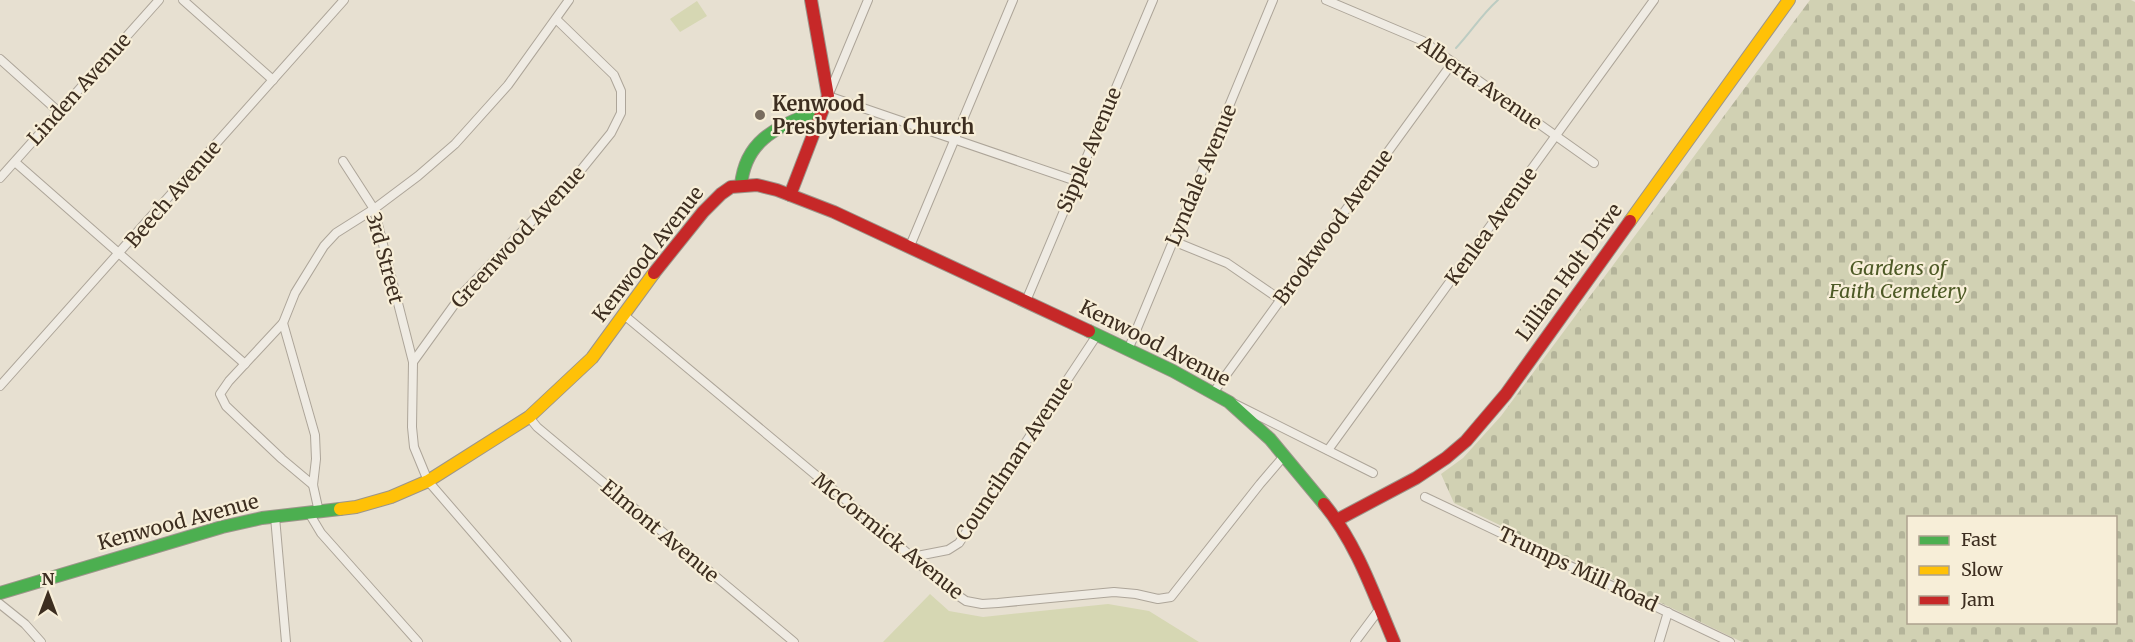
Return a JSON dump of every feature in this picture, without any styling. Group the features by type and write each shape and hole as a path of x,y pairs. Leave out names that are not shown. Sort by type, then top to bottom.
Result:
{"main road":[{"path":"790,195 828,96 811,0"},
{"name":"Lillian Holt Drive","path":"1337,520 1424,473 1460,447 1480,427 1789,0"},
{"path":"741,185 742,169 760,141 784,125 823,108"},
{"name":"Kenwood Avenue","path":"0,593 222,527 275,517 356,507 378,501 428,481 529,417 592,358 667,255 703,212 727,190 741,185 763,186 834,212 1173,371 1229,402 1254,423 1337,520 1381,607 1394,642"}],"street":[{"name":"Linden Avenue","path":"0,178 159,0"},
{"path":"183,0 273,80"},
{"name":"Beech Avenue","path":"0,386 344,0"},
{"path":"313,485 226,406 220,394 244,364 283,323 295,293 324,246 336,233 374,209 424,170 472,127 508,84 569,0"},
{"path":"868,0 828,96 1076,181"},
{"path":"910,246 1013,0"},
{"name":"Sipple Avenue","path":"1026,301 1152,0"},
{"name":"Lyndale Avenue","path":"1128,350 1274,0"},
{"name":"Alberta Avenue","path":"1326,0 1423,41 1594,163"},
{"name":"Kenlea Avenue","path":"1328,450 1654,0"},
{"name":"Greenwood Avenue","path":"413,362 462,294 580,170 617,124 622,101 621,91 614,75 556,19"},
{"path":"0,59 59,112"},
{"name":"Brookwood Avenue","path":"1213,393 1454,62"},
{"name":"3rd Street","path":"343,161 374,209 413,362"},
{"path":"15,162 244,364"},
{"path":"1173,241 1227,263 1281,300"},
{"name":"McCormick Avenue","path":"624,315 878,527 944,586 966,601 973,603 998,603 1114,592 1158,599 1171,597 1284,456"},
{"path":"283,323 315,435 314,512 321,533 418,642"},
{"name":"Councilman Avenue","path":"912,558 948,550 959,543 1097,335"},
{"path":"413,362 412,436 428,481 567,642"},
{"path":"1229,402 1242,406 1373,473"},
{"name":"Elmont Avenue","path":"529,417 537,427 598,479 794,642"},
{"name":"Trumps Mill Road","path":"1425,497 1730,642"},
{"path":"275,517 286,642"},
{"path":"0,604 25,624 40,642"},
{"path":"1355,642 1381,607"},
{"path":"1659,642 1668,612"}],"green space":[{"name":"Gardens of Faith Cemetery","path":"1810,0 2131,0 2135,2 2135,642 1742,642 1454,503 1441,474 1463,458 1501,416"},
{"path":"697,1 707,16 680,32 670,19"},
{"path":"930,594 949,611 983,617 1108,604 1149,611 1199,642 883,642"}],"waterway":[{"path":"1456,48 1498,0"}],"traffic: fast":[{"path":"741,185 744,168 750,154 759,143 781,127 823,108"},
{"path":"1089,331 1173,371 1229,402 1270,439 1324,504"},
{"path":"0,593 222,527 262,518 340,509"}],"traffic: slow":[{"path":"1630,221 1789,0"},
{"path":"340,509 391,497 428,481 529,417 592,358 654,273"}],"traffic: jam":[{"path":"790,195 828,96 811,0"},
{"path":"654,273 703,212 721,194 731,187 757,185 777,190 834,212 1089,331"},
{"path":"1337,520 1416,478 1466,441 1506,394 1630,221"},
{"path":"1324,504 1336,519 1355,553 1394,642"}],"place":[{"name":"Kenwood Presbyterian Church","path":"760,115"}]}
